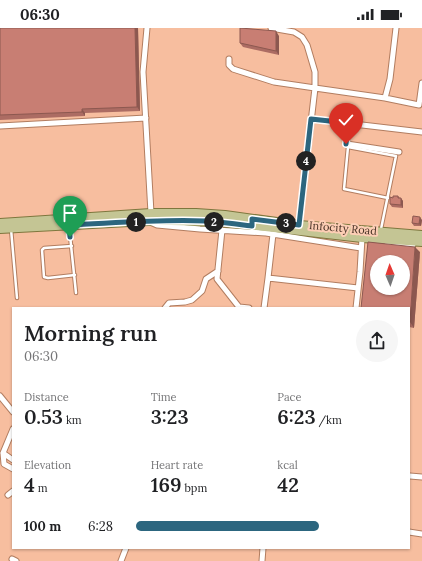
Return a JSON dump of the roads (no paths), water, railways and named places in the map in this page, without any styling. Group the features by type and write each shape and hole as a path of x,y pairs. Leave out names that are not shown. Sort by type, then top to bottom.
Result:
{"main road":[{"name":"Infocity Road","path":"0,223 150,217 299,225 422,235"},
{"name":"Infocity Road","path":"0,229 69,225 95,220"},
{"name":"Infocity Road","path":"252,222 361,243 422,242"}],"street":[{"path":"147,28 143,72 150,217 157,225 273,234 361,243 422,246"},
{"path":"271,28 294,32 302,37 307,45 315,72 315,88 299,225"},
{"path":"385,98 390,79 396,28"},
{"path":"229,59 228,65 233,69 274,82 385,98 419,105 422,83"},
{"path":"0,126 146,118"},
{"path":"311,119 422,132"},
{"path":"348,123 346,144 399,152"},
{"path":"222,230 217,279 238,307"},
{"path":"264,307 273,234"},
{"path":"356,307 361,243"},
{"path":"166,307 169,303 192,300 202,291 206,279 218,271"},
{"path":"268,278 358,288"},
{"path":"0,396 12,411"},
{"path":"12,431 3,453 4,464 12,468"},
{"path":"3,453 12,459"},
{"path":"410,476 422,477"},
{"path":"8,495 12,492"},
{"path":"410,532 422,534"},
{"path":"121,561 126,549"},
{"path":"262,561 263,549"}],"lane":[{"path":"381,232 388,198 396,156 348,147 344,189 388,198"},
{"path":"69,225 76,293"},
{"path":"11,229 18,298"},
{"path":"72,246 44,248 42,250 44,277 48,278 74,275"}]}
